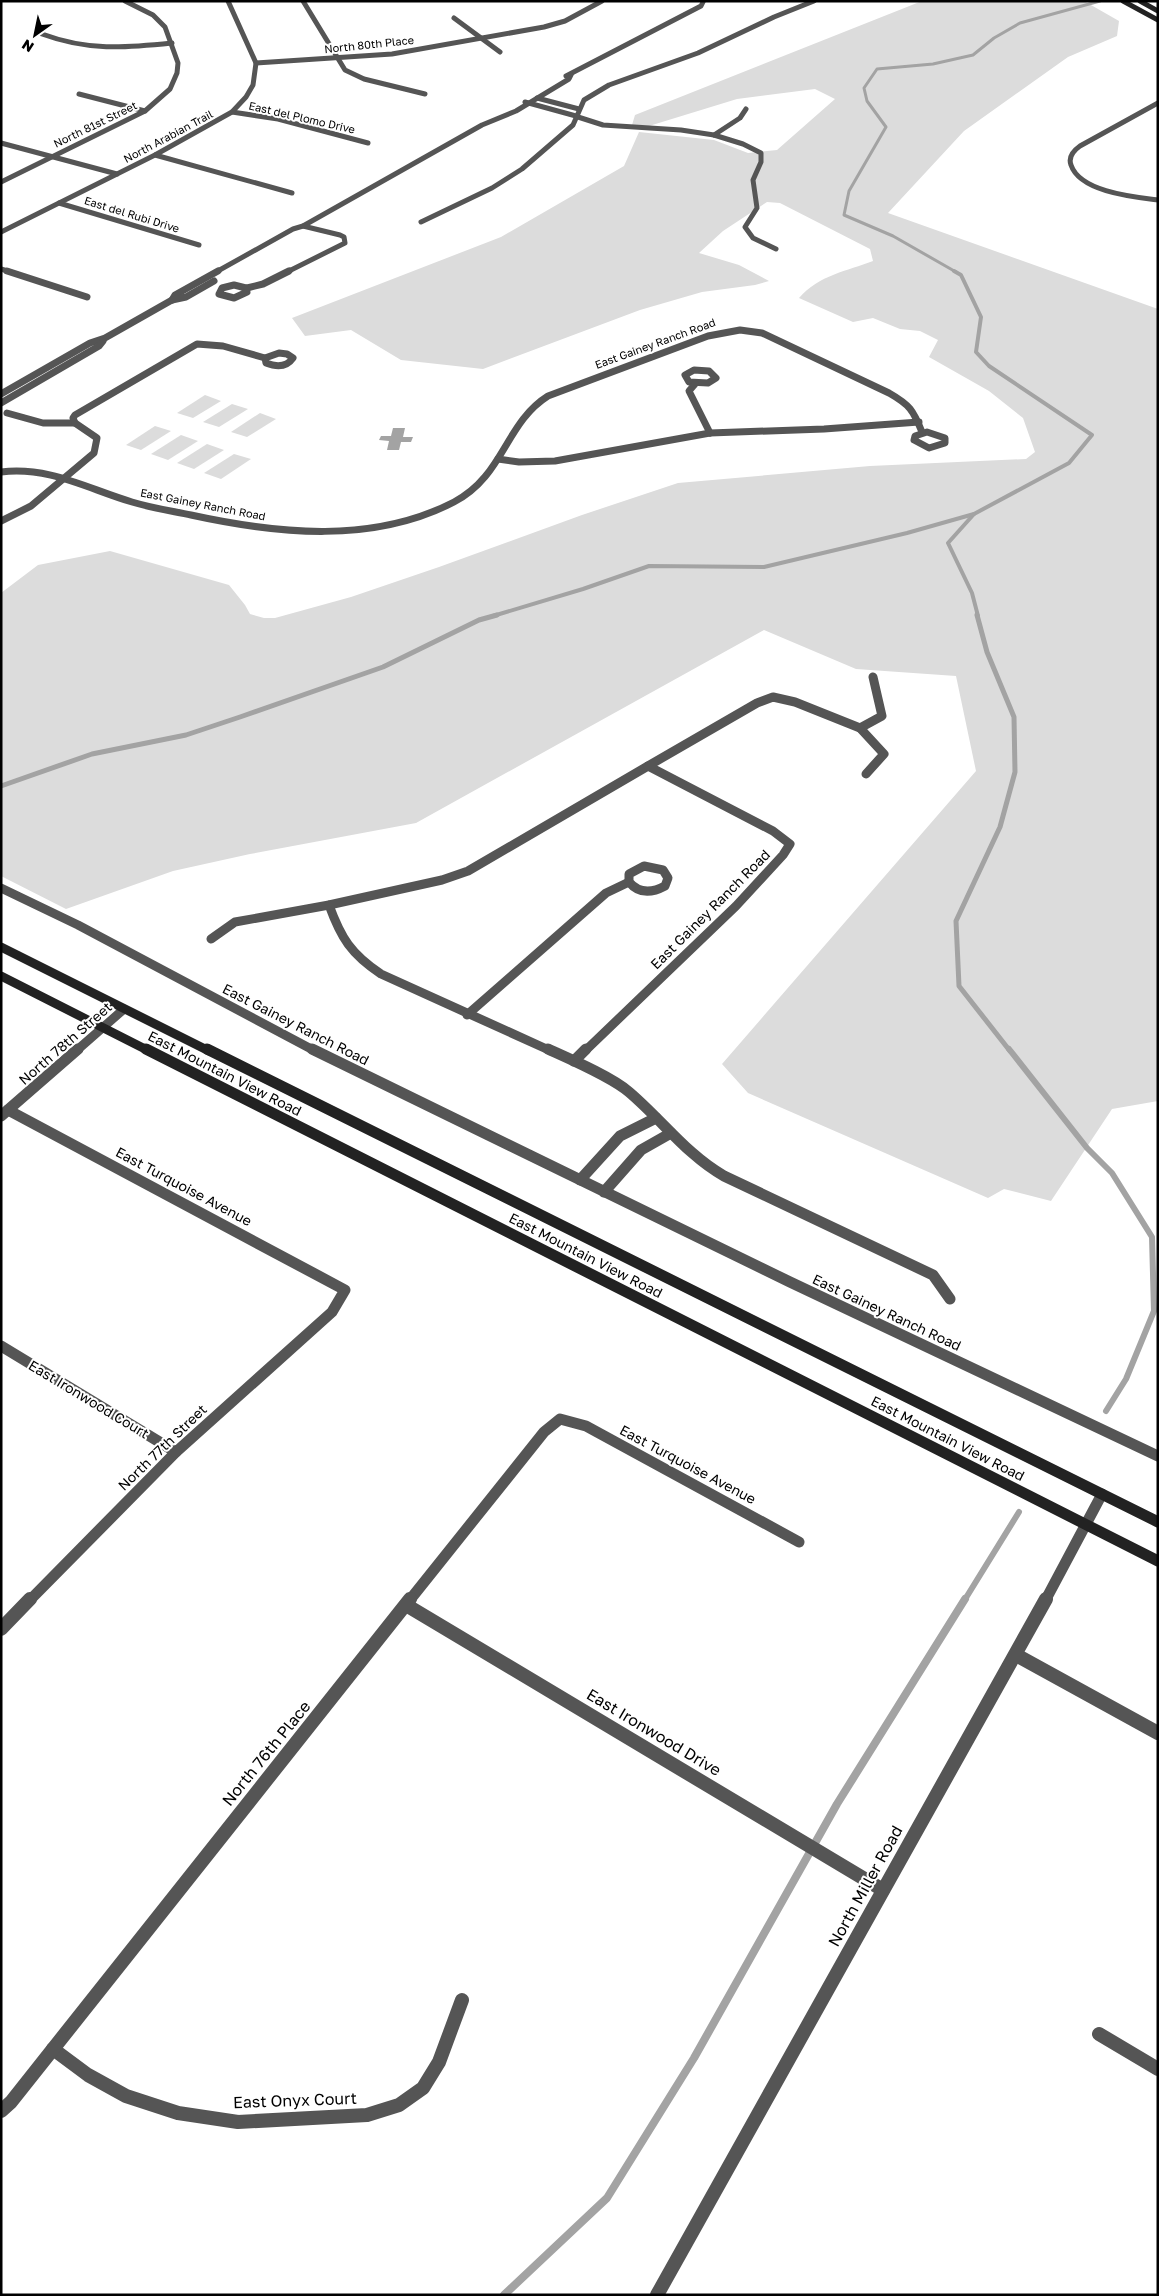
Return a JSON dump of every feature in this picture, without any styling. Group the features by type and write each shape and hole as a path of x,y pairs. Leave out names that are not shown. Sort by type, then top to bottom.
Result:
{"main road":[{"path":"1123,1 1158,20"},
{"path":"1140,1 1158,11"},
{"name":"East Mountain View Road","path":"1,947 1158,1522"},
{"name":"East Mountain View Road","path":"1,976 1158,1561"}],"street":[{"name":"North 81st Street","path":"1,182 145,111 162,98 173,85 179,74 179,64 163,22 125,1"},
{"path":"228,1 256,63"},
{"path":"303,1 345,70 364,79 425,94"},
{"name":"North 80th Place","path":"256,63 392,54 482,38 554,24 602,1"},
{"path":"703,1 701,6 673,21 663,24 519,101 577,116 603,125 681,130 714,135 742,144 761,153 761,162 753,180 757,208 745,228 753,238 776,248"},
{"path":"422,222 508,179 573,125 584,100 609,85 698,53 774,16 814,1"},
{"path":"454,18 500,52"},
{"path":"42,34 74,46 97,48 172,43"},
{"name":"North Arabian Trail","path":"1,232 211,126 232,112 246,97 253,85 256,63"},
{"path":"172,300 175,295 292,229 303,226 482,125 493,122 536,98 569,79 571,74"},
{"path":"79,94 145,111"},
{"path":"527,96 579,109"},
{"path":"1158,103 1074,151 1070,158 1070,165 1077,175 1086,182 1108,192 1158,200"},
{"path":"482,125 484,120 512,105"},
{"path":"714,135 740,118 746,109"},
{"name":"East del Plomo Drive","path":"232,112 278,119 368,143"},
{"path":"1,143 117,174"},
{"path":"155,155 292,193"},
{"name":"East del Rubi Drive","path":"59,202 199,245"},
{"path":"1,394 90,343 105,338 172,300 186,297 300,232 303,226"},
{"path":"247,288 263,284 344,243 344,238 340,235 303,226"},
{"path":"244,256 252,259"},
{"path":"1,269 87,296"},
{"name":"East Gainey Ranch Road","path":"1,472 9,470 44,473 65,478 126,501 233,525 267,529 316,531 370,528 393,524 431,512 466,495 483,481 526,413 535,404 548,396 708,336 740,330 762,333 889,393 906,403 914,411 922,432"},
{"path":"1,403 99,346 105,338"},
{"path":"74,423 73,418 75,415 197,344 218,343 250,356 265,358"},
{"path":"695,384 689,391 710,433"},
{"path":"1,521 31,506 94,453 97,438 74,423 43,423 7,413"},
{"path":"498,459 519,462 555,461 710,433 824,429 919,422"},
{"name":"East Gainey Ranch Road","path":"1,466 9,470"},
{"path":"860,728 882,716 873,677"},
{"path":"211,940 235,922 329,905 442,880 468,871 757,703 773,697 795,702 860,728 884,754 866,774"},
{"name":"East Gainey Ranch Road","path":"574,1062 736,906 783,855 790,844 773,832 648,766"},
{"path":"467,1015 606,893 629,882"},
{"name":"East Gainey Ranch Road","path":"1,888 78,925 285,1036 604,1192 1158,1456"},
{"path":"329,905 338,930 349,950 359,961 380,974 574,1062 622,1086 703,1164 724,1176 933,1275 950,1299"},
{"name":"North 78th Street","path":"5,1113 124,1009"},
{"name":"East Turquoise Avenue","path":"5,1113 346,1290"},
{"path":"580,1180 620,1136 656,1118"},
{"path":"604,1192 641,1150 672,1133"},
{"name":"North 77th Street","path":"1,1629 176,1452 332,1312 346,1290"},
{"name":"East Ironwood Court","path":"1,1346 176,1452"},
{"name":"East Turquoise Avenue","path":"560,1419 586,1426 799,1542"},
{"name":"North 76th Place","path":"1,2111 53,2049 231,1822 544,1432 560,1419"},
{"name":"North Miller Road","path":"657,2295 1016,1655 1102,1494"},
{"name":"East Ironwood Drive","path":"406,1605 883,1890"},
{"path":"1016,1655 1158,1733"},
{"name":"East Onyx Court","path":"53,2049 88,2074 126,2096 178,2112 238,2122 367,2114 399,2105 423,2088 439,2062 462,2000"},
{"path":"1099,2034 1158,2069"}],"shaded area":[{"path":"922,1 1084,1 1119,21 1117,36 1068,57 964,131 888,213 1158,309 1158,1101 1112,1109 1051,1201 1004,1189 988,1198 748,1093 722,1064 976,771 956,676 856,669 764,630 416,823 250,854 173,871 66,909 1,876 1,593 38,565 110,551 229,585 250,614 264,618 275,618 351,597 678,483 870,466 1026,459 1035,452 1023,418 989,391 929,357 938,340 920,331 900,329 873,318 853,322 799,298 807,290 824,279 873,261 870,249 780,203 767,202 723,231 699,253 739,265 769,281 755,285 702,292 640,310 483,369 401,360 351,330 305,336 292,318 501,237 624,166 639,132 714,140 748,153 777,150 835,99 815,89 737,99 649,126 632,125 635,115"},
{"path":"205,395 221,401 193,418 177,413"},
{"path":"232,404 248,409 219,427 203,422"},
{"path":"260,413 276,419 247,437 231,432"},
{"path":"155,426 171,431 141,450 126,445"},
{"path":"393,428 405,428 403,437 413,437 411,442 401,442 399,450 387,450 389,441 379,440 381,436 391,436"},
{"path":"181,435 198,441 168,460 151,454"},
{"path":"207,444 224,450 194,469 177,463"},
{"path":"234,454 251,459 221,479 204,473"}],"waterway":[{"path":"956,272 893,236 844,215 849,191 886,127 867,101 864,88 877,69 933,64 973,55 994,38 1020,23 1100,1"},
{"path":"954,271 961,275 981,317 976,352 989,366 1092,435 1069,463 974,514"},
{"path":"493,616 583,589 649,566 764,567 907,533 974,514"},
{"path":"974,514 948,543 972,593 978,616"},
{"path":"1,786 92,754 186,735 240,717 383,667 479,620 497,615"},
{"path":"977,615 987,652 1014,717 1015,772 1000,827 956,921 959,986 1010,1051"},
{"path":"1009,1049 1087,1148 1112,1173 1152,1237 1154,1311 1126,1379 1106,1411"},
{"path":"964,1601 1019,1512"},
{"path":"504,2295 607,2198 694,2058 837,1804 965,1599"}]}
